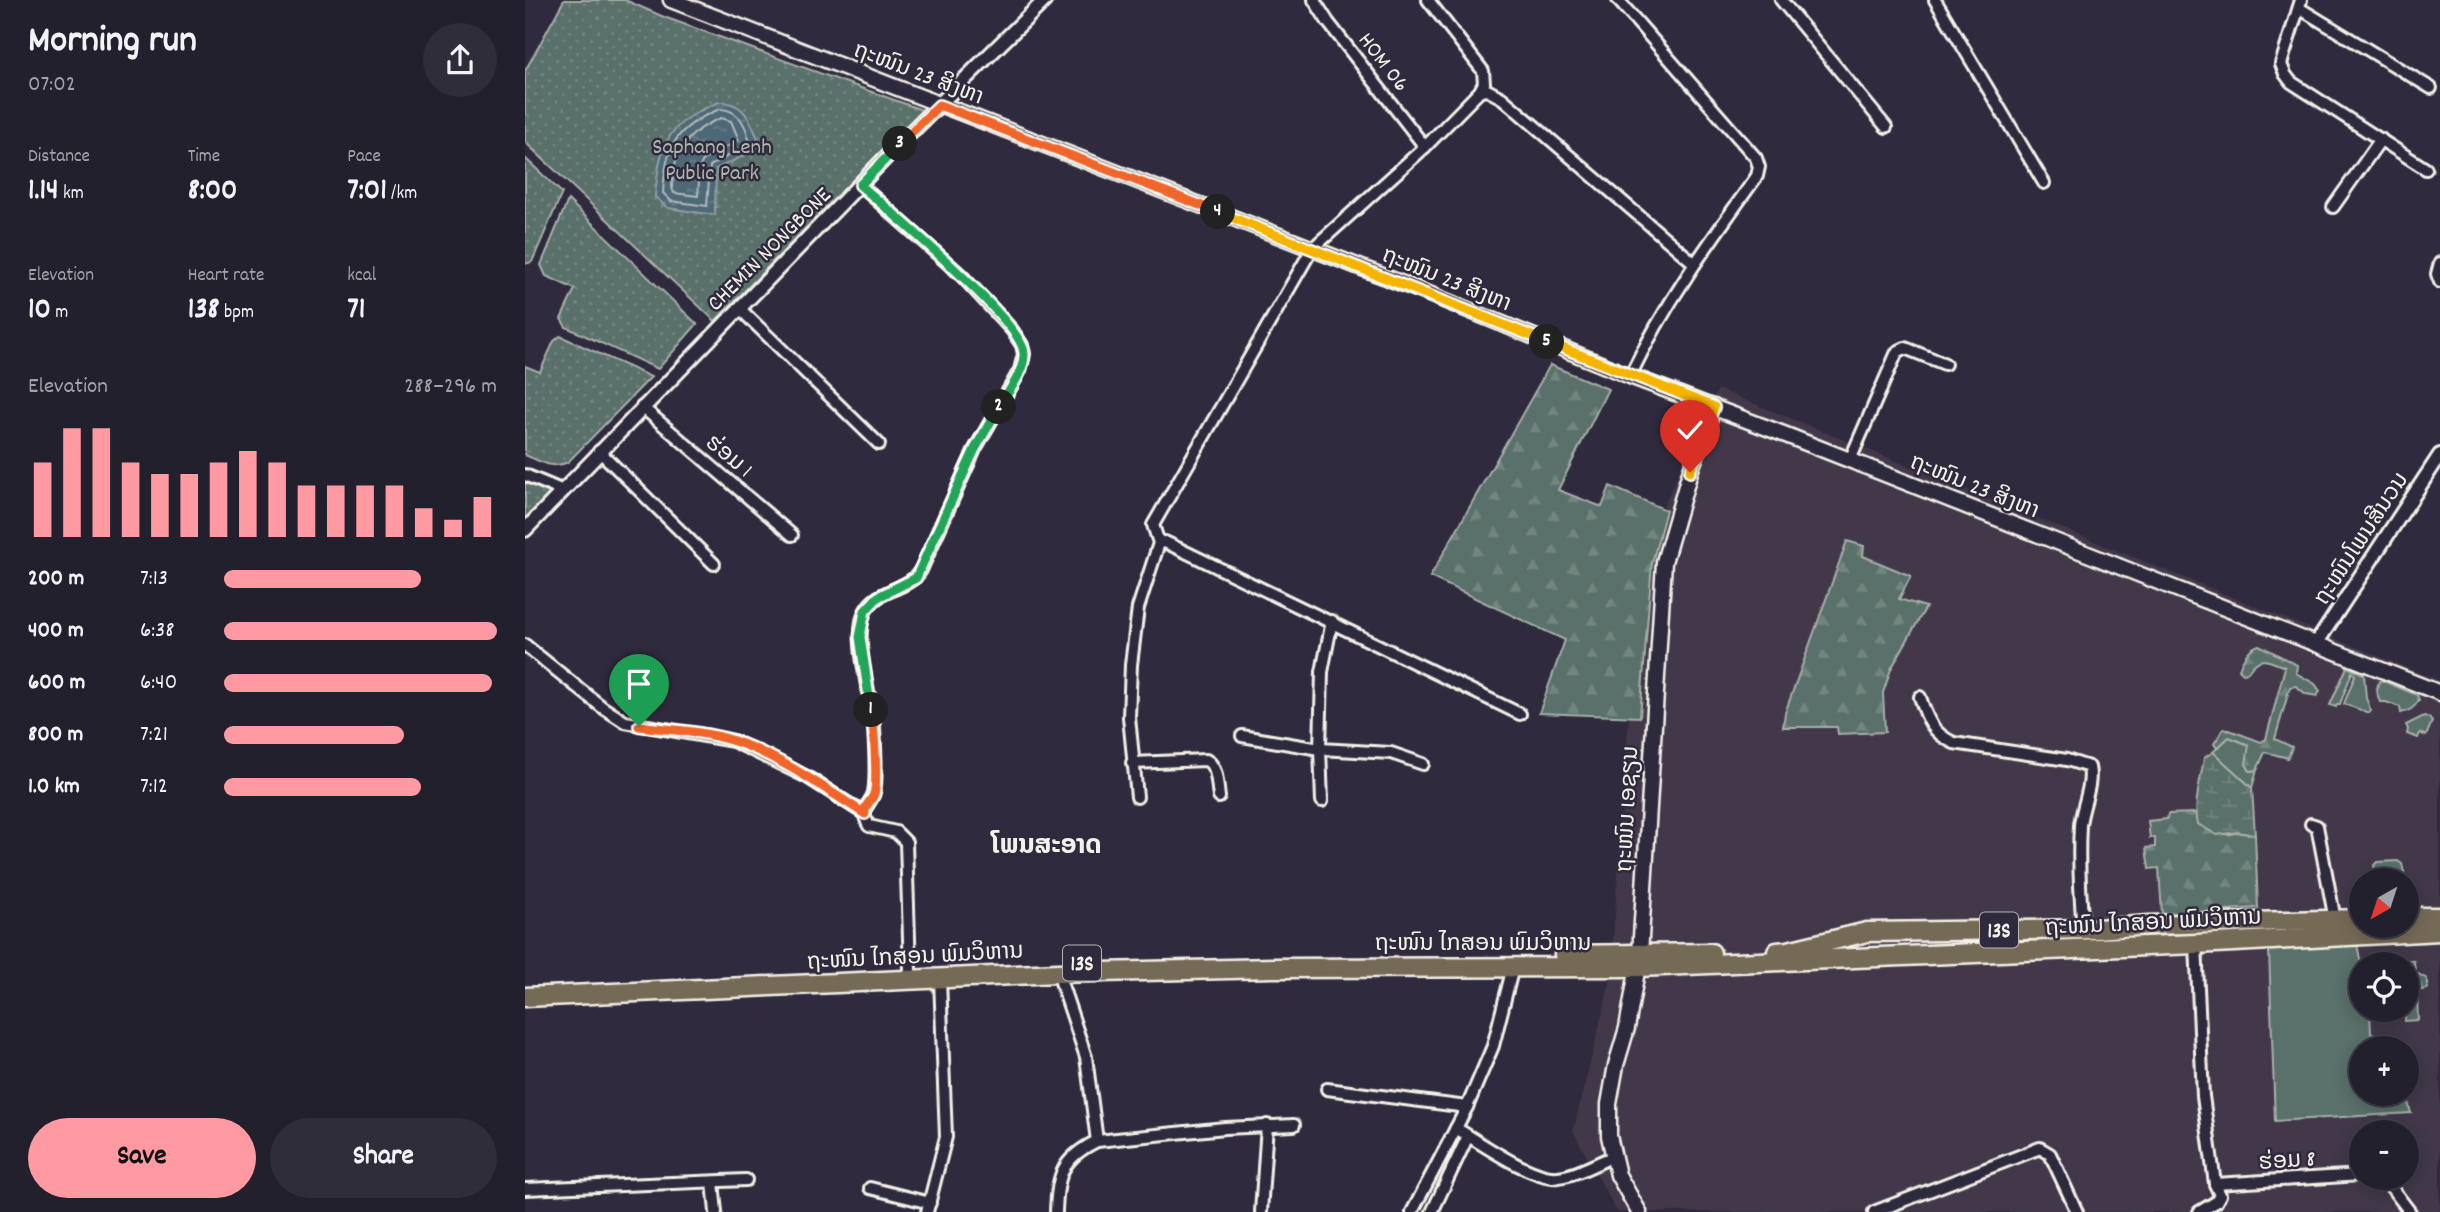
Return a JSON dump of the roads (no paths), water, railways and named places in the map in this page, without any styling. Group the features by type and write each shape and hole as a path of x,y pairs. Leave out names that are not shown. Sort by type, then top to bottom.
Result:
{"highway":[{"path":"2419,917 2440,916"},
{"name":"ຖະໜົນ ໄກສອນ ພົມວິຫານ","path":"525,987 1055,963 1290,957 1639,961 1788,951 1867,932 2084,929 2349,919"},
{"name":"ຖະໜົນ ໄກສອນ ພົມວິຫານ","path":"525,996 1058,973 1273,968 1513,967 2196,944 2440,931"}],"main road":[{"name":"ຖະໜົນ 23 ສິງຫາ","path":"671,0 2440,693"},
{"name":"ຖະໜົນ ເອຊຽນ","path":"1639,1212 1618,1175 1609,1136 1609,1104 1639,961 1664,562 1690,472 1714,407"}],"street":[{"name":"CHEMIN NONGBONE","path":"525,530 739,308 1045,0"},
{"name":"HOM 06","path":"1314,0 1328,22 1425,146"},
{"path":"1137,797 1129,717 1138,608 1159,542 1153,525 1312,249 1425,146 1480,91 1484,83 1483,71 1428,0"},
{"path":"1618,0 1759,162 1757,176 1694,263 1630,376"},
{"path":"1780,0 1886,127"},
{"path":"1935,0 2044,183"},
{"path":"2426,169 2291,82 2285,75 2281,64 2300,4 2431,88"},
{"path":"1480,91 1486,90 1502,98 1694,263"},
{"path":"2333,207 2381,139"},
{"path":"860,185 961,275 1012,330 1022,345 1024,354 1020,370 975,449 921,570 909,583 870,603 862,618 860,637 874,726 874,793 866,804 865,814 869,826 897,832 906,842 910,971"},
{"path":"2440,263 2437,274 2440,282"},
{"path":"739,308 879,444"},
{"path":"1850,460 1897,352 1905,348 1945,364"},
{"name":"ຮ່ອມ 1","path":"642,407 792,535"},
{"path":"599,451 714,565"},
{"name":"ຖະໜົນໂພນສີນວນ","path":"2316,644 2440,456"},
{"path":"525,475 561,490"},
{"path":"1159,542 1165,542 1332,621 1520,713"},
{"path":"1322,801 1322,672 1332,621"},
{"path":"525,645 601,707 625,722 733,741 807,777 865,814"},
{"path":"1920,697 1927,722 1954,743 2067,760 2089,766 2088,787 2080,826 2080,890 2084,929"},
{"path":"1242,736 1320,749 1391,753 1423,764"},
{"path":"1132,763 1206,760 1211,762 1215,770 1219,797"},
{"path":"2311,824 2317,826 2336,920"},
{"path":"2196,944 2203,1096 2215,1184 2220,1195 2199,1212"},
{"path":"1412,1212 1467,1107 1493,1046 1513,967"},
{"path":"1058,973 1086,1057 1097,1141"},
{"path":"870,1188 929,1208 946,1137 940,979"},
{"path":"1327,1089 1467,1107"},
{"path":"1261,1212 1267,1125"},
{"path":"1056,1212 1060,1176 1072,1156 1097,1141 1267,1125 1294,1125"},
{"path":"1456,1128 1527,1170 1546,1177 1569,1175 1614,1156"},
{"path":"1432,1212 1468,1136"},
{"path":"1874,1212 2043,1148 2050,1153 2077,1212"},
{"name":"ຮ່ອມ 8","path":"2215,1184 2349,1176"},
{"path":"525,1189 746,1180"},
{"path":"713,1182 716,1212"},
{"path":"2393,1190 2410,1212"}],"water":[{"path":"719,102 729,103 742,110 762,147 716,169 715,215 668,208 655,197 663,149 677,127 701,110"}],"district":[{"name":"ໂພນສະອາດ","path":"1046,844"}],"park label":[{"name":"Saphang Lenh Public Park","path":"712,158"}]}
